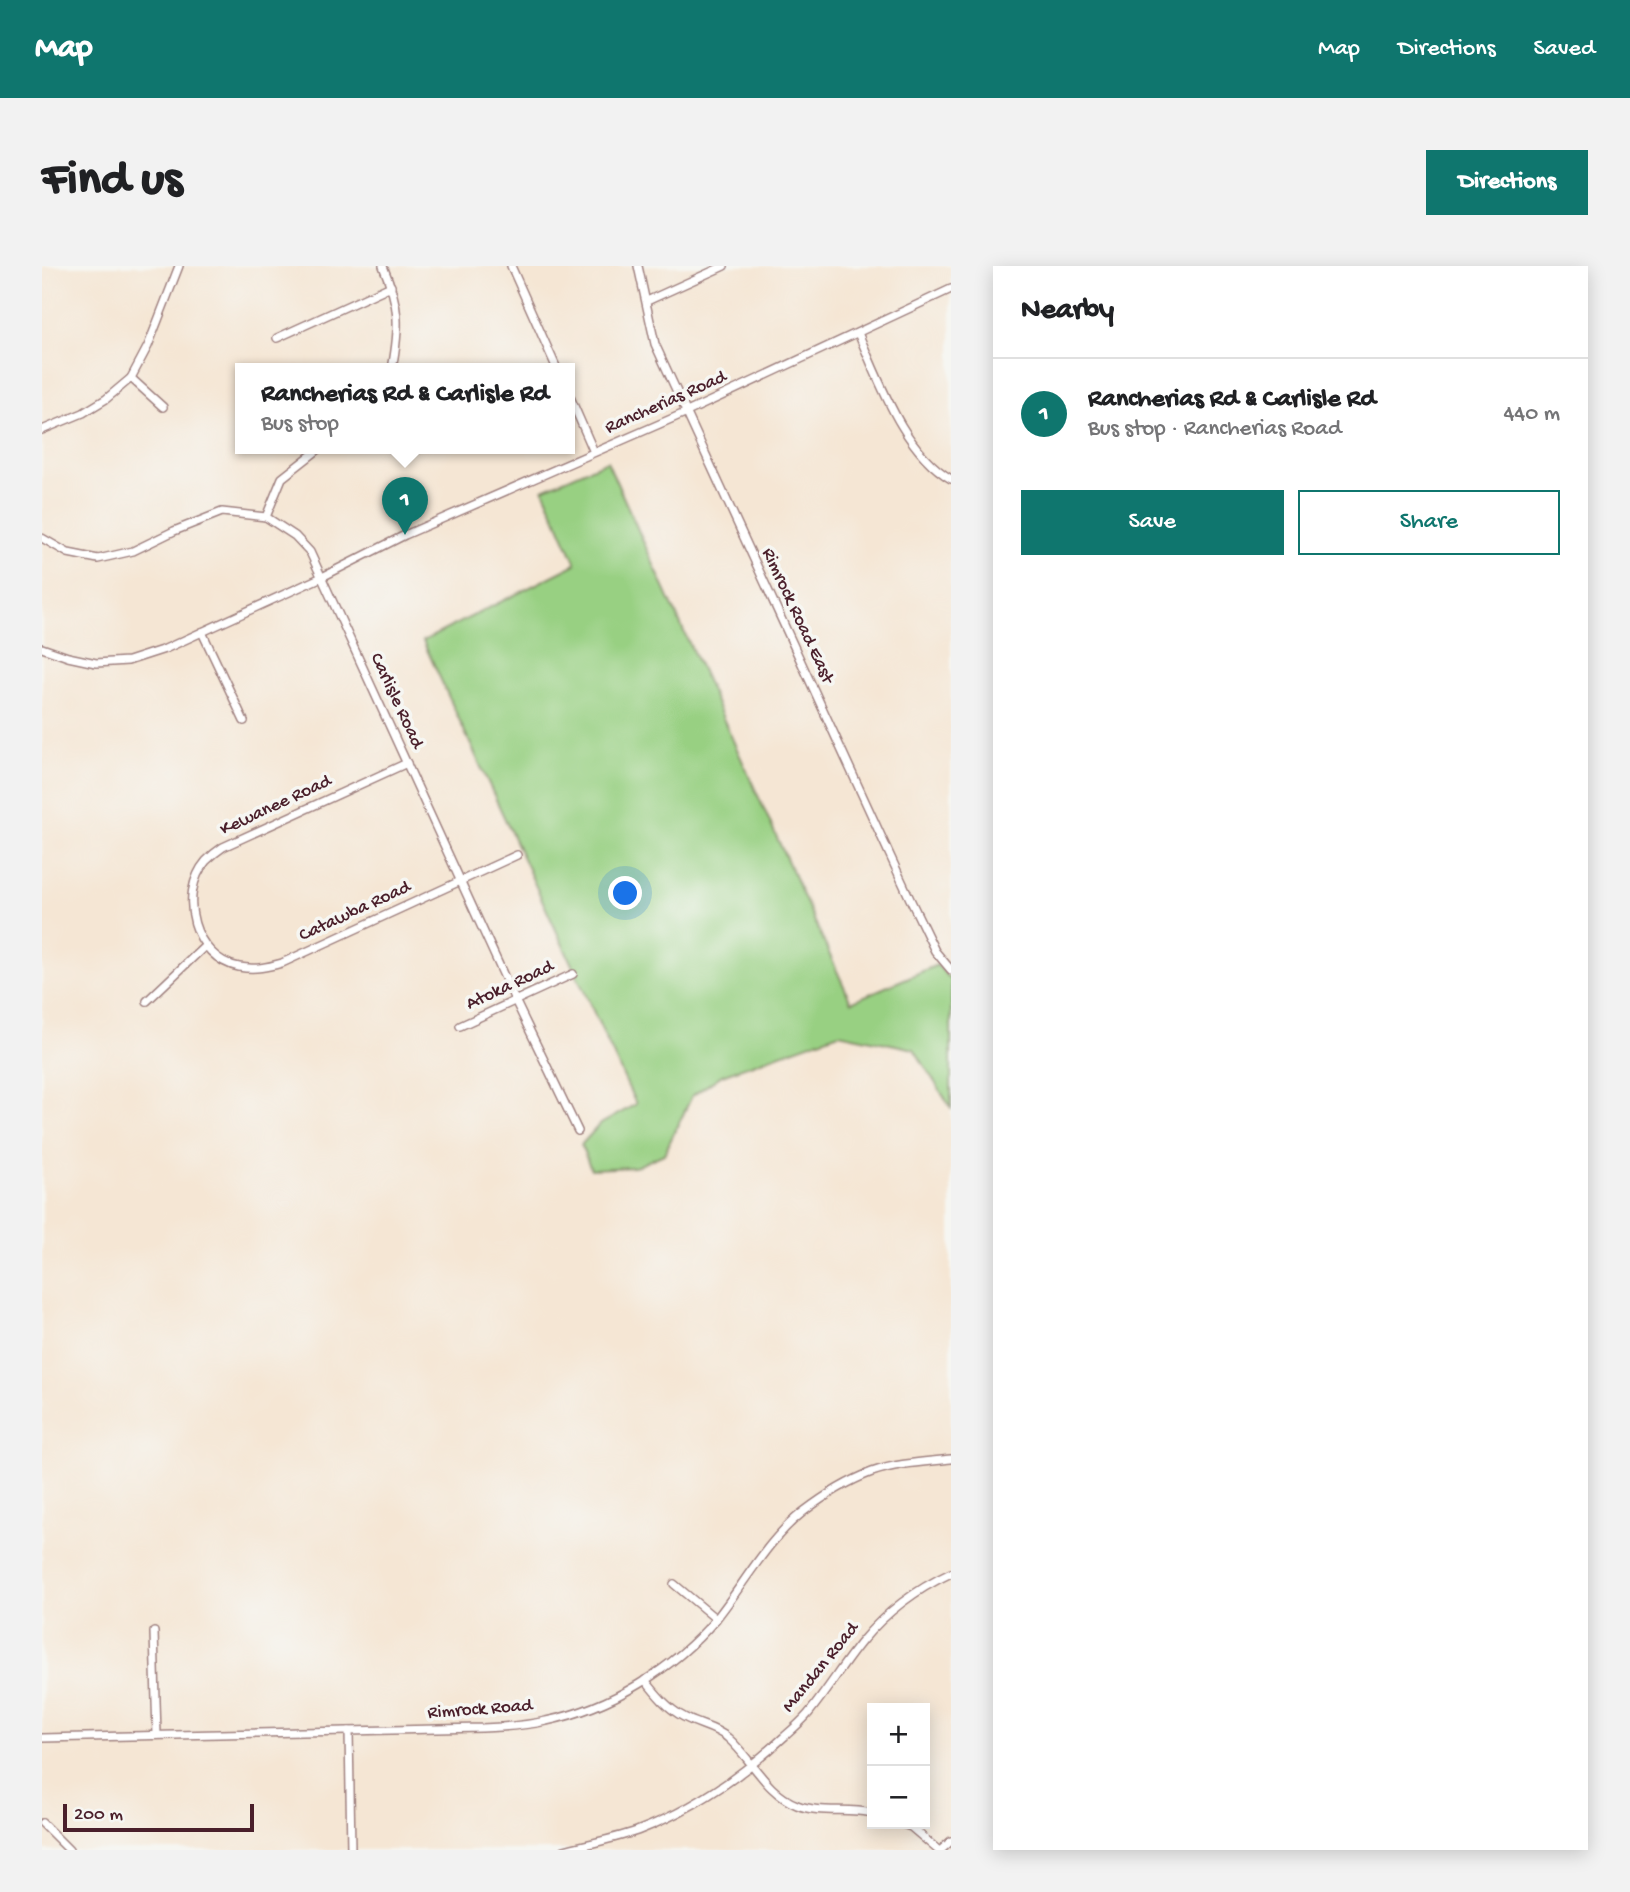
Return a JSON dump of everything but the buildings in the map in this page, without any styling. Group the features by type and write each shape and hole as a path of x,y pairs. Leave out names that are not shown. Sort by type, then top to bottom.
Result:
{"street":[{"path":"42,430 83,413 106,399 131,378 148,346 179,266"},
{"path":"383,266 397,308 398,336 393,363"},
{"path":"511,266 554,363"},
{"name":"Rimrock Road East","path":"638,266 655,344 909,899 935,951 951,970"},
{"path":"647,302 724,266"},
{"path":"276,338 391,286"},
{"name":"Rancherias Road","path":"42,648 96,663 112,663 147,656 322,577 442,517 687,412 951,289"},
{"path":"858,333 893,409 914,446 951,479"},
{"path":"131,378 163,407"},
{"path":"575,410 594,452"},
{"path":"266,517 282,478 313,454"},
{"name":"Carlisle Road","path":"42,538 68,553 98,559 133,551 222,512 266,517 295,536 310,552 515,1000 578,1131"},
{"path":"202,632 244,721"},
{"name":"Kewanee Road","path":"205,946 191,915 193,886 205,862 223,847 407,763"},
{"name":"Catawba Road","path":"205,946 237,967 260,969 282,963 517,855"},
{"path":"146,1000 205,946"},
{"name":"Atoka Road","path":"460,1026 573,974"},
{"name":"Rimrock Road","path":"42,1738 482,1728 520,1726 580,1712 645,1680 698,1639 783,1531 803,1512 853,1480 873,1472 901,1465 951,1459"},
{"name":"Mandan Road","path":"564,1850 647,1826 715,1791 752,1765 806,1716 862,1641 880,1622 907,1599 951,1573"},
{"path":"674,1584 716,1619"},
{"path":"154,1632 157,1735"},
{"path":"645,1680 671,1709 725,1735 767,1783 798,1806 867,1812"},
{"path":"349,1731 351,1850"},
{"path":"42,1823 69,1850"},
{"path":"912,1829 939,1850 951,1841"}],"green space":[{"path":"607,461 851,1002 937,965 951,980 951,1108 914,1049 839,1033 722,1075 692,1096 664,1154 635,1167 591,1169 581,1145 599,1125 636,1104 423,641 576,564 543,489"}],"place":[{"name":"Rancherias Rd & Carlisle Rd","path":"405,535"}]}
